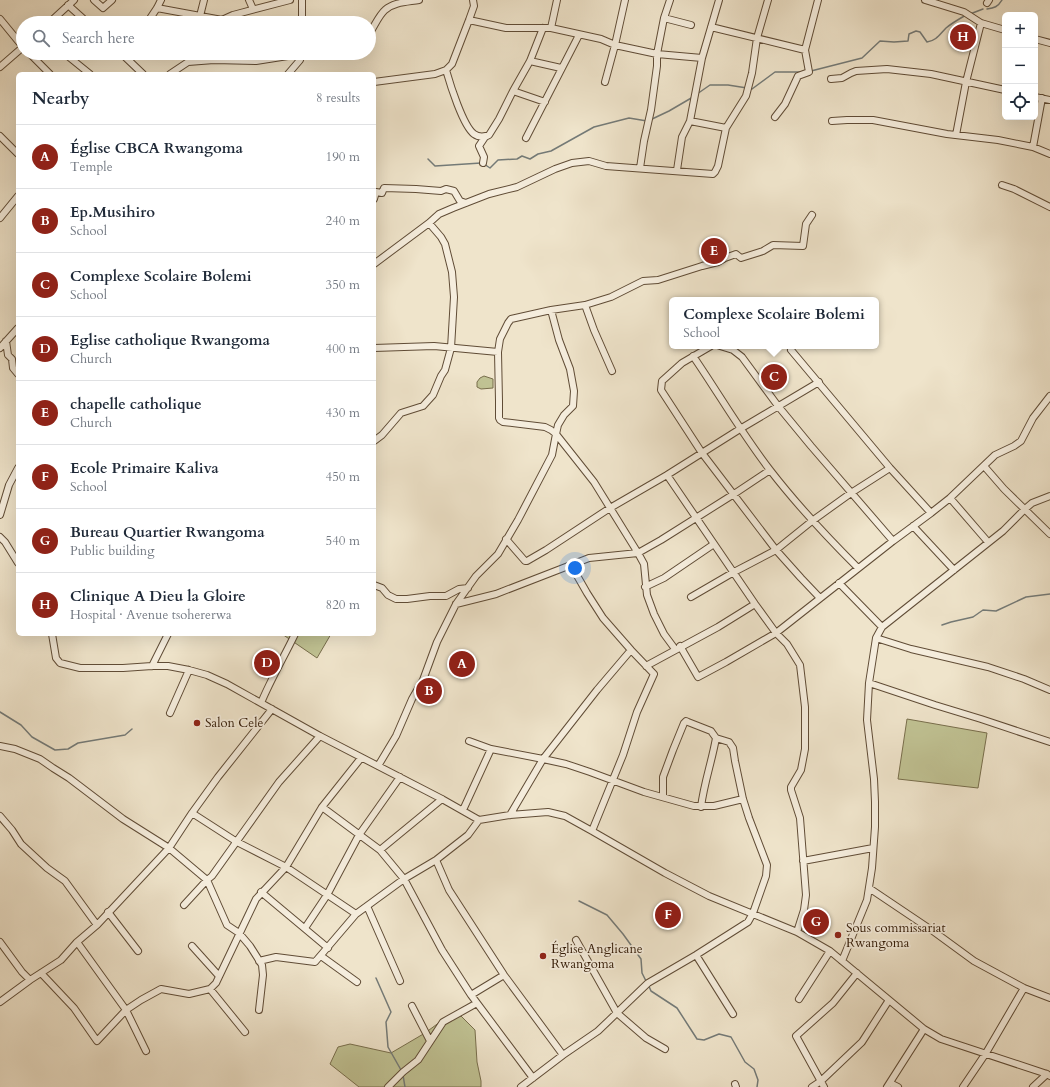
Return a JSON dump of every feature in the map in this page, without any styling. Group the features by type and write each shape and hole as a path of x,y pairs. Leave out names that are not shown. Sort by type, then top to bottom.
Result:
{"street":[{"path":"56,16 74,0"},
{"path":"94,0 103,8 112,0"},
{"path":"152,16 161,0"},
{"path":"157,8 200,16 204,0"},
{"path":"249,0 253,9"},
{"path":"231,16 290,0"},
{"path":"302,0 302,16"},
{"path":"376,24 385,10 391,6 399,3 419,0"},
{"path":"376,82 435,74 446,70 452,64 470,20 474,6 473,0"},
{"path":"551,28 557,0"},
{"path":"605,82 625,0"},
{"path":"640,168 651,110 657,66 657,54 664,18 670,0"},
{"path":"677,170 682,137 690,121 702,58 719,0"},
{"path":"376,263 439,214 489,194 517,187 572,162 589,161 606,166 677,170 713,174 718,166 726,128 746,96 752,73 757,38 768,0"},
{"path":"775,117 785,104 798,76 810,72 805,50 818,0"},
{"path":"925,0 968,14 981,22 1002,29"},
{"path":"68,5 80,16"},
{"path":"664,18 691,25"},
{"path":"0,19 16,38"},
{"path":"470,20 506,28 551,28 601,39 615,45 657,54 702,58"},
{"path":"956,135 966,82 981,22"},
{"path":"711,27 805,50"},
{"path":"483,163 484,157 479,146 486,136 489,135 499,119 513,90 530,61 543,28"},
{"path":"526,138 579,34"},
{"path":"1038,40 1050,43"},
{"path":"0,67 16,53"},
{"path":"36,60 48,72"},
{"path":"73,60 88,72"},
{"path":"130,60 141,72"},
{"path":"173,72 188,62 214,60 256,60"},
{"path":"290,72 300,60"},
{"path":"530,61 561,68"},
{"path":"831,79 842,78 856,71 887,69 931,74 1002,89"},
{"path":"446,70 470,130 479,137 486,136"},
{"path":"513,90 545,102"},
{"path":"1038,97 1050,100"},
{"path":"1033,147 1042,98"},
{"path":"832,121 873,120 947,134 998,140 1033,147 1050,154"},
{"path":"690,121 726,128"},
{"path":"0,146 2,138"},
{"path":"2,138 16,152"},
{"path":"1002,185 1014,189 1050,207"},
{"path":"376,192 382,193 384,188 441,191 446,189 454,191 460,201 466,203"},
{"path":"0,218 16,198"},
{"path":"812,215 806,224 803,246 773,245 763,251 741,258 736,254 718,262 658,280 643,281 611,297 585,305 552,310 511,320 500,339 498,352 500,420 503,422 545,427 556,434 594,482 644,564 645,587 647,595 664,634 678,648 698,677 776,633 950,498 995,455 1021,441 1033,418 1050,396"},
{"path":"376,440 382,435 401,413 423,406 433,395 441,376 446,370 451,348 454,297 452,272 445,244 429,223"},
{"path":"585,305 612,372"},
{"path":"378,766 396,736 412,699 423,680 437,642 456,604 476,576 498,554 518,520 552,455 558,425 564,415 573,406 574,391 570,368 560,340 552,310"},
{"path":"0,348 16,330"},
{"path":"6,341 8,355 12,359 16,371"},
{"path":"376,348 434,346 498,352"},
{"path":"706,349 682,363 662,381 661,390 702,453 776,550 820,598"},
{"path":"730,349 742,357 778,406 893,541"},
{"path":"792,350 890,468 931,513"},
{"path":"693,356 740,429 770,470 812,521 858,568"},
{"path":"506,539 525,561 527,561 610,508 819,382"},
{"path":"984,466 1004,489 1050,534"},
{"path":"691,597 776,550 812,521 851,493 890,468"},
{"path":"456,604 496,594 589,558 638,553 696,518 770,470"},
{"path":"0,515 9,484 16,472"},
{"path":"667,475 755,604 776,633 787,644 800,665 805,707 805,749 801,770 791,790 800,818 806,902 797,932"},
{"path":"842,961 867,900 872,868 875,827 875,794 868,720 868,683 876,638 882,627 1003,531 1032,503 1050,496"},
{"path":"950,498 988,542"},
{"path":"913,526 954,570"},
{"path":"0,537 5,542 16,560"},
{"path":"645,587 664,578 714,544"},
{"path":"571,565 587,594 603,618 654,674 637,712 623,755 592,831"},
{"path":"839,583 882,627"},
{"path":"376,586 382,588 388,595 396,599 446,596 468,588"},
{"path":"646,666 718,627 755,604"},
{"path":"52,636 56,658 60,663 80,668 168,666 207,675 227,684 320,736 463,810 479,820 510,815 548,812 565,816 709,896 797,932 830,951 924,1029 941,1039 1048,1075"},
{"path":"152,666 167,636"},
{"path":"261,703 270,681 294,636"},
{"path":"876,638 911,649 988,667 1024,679 1050,690"},
{"path":"510,815 543,759 597,690 631,650"},
{"path":"170,713 189,670"},
{"path":"868,683 935,706 988,721 1050,742"},
{"path":"0,1002 61,960 169,848 218,777 272,709"},
{"path":"521,1087 598,1031 648,983 748,922 753,913 766,876 767,865 743,799 731,743 726,740 716,738 711,731 686,721 663,777 663,797"},
{"path":"184,906 212,876 279,782 320,736"},
{"path":"701,806 716,738"},
{"path":"469,741 491,749 543,759 584,770 644,792 694,806 714,806 743,799"},
{"path":"0,746 15,749 40,759 69,778 123,818 169,848 207,880 227,925 239,933 250,946 262,965 263,975 258,1010"},
{"path":"463,810 491,749"},
{"path":"41,973 74,1008 97,1041 126,1010 161,989 189,994 210,989 216,983 256,899 286,867 322,807 361,758"},
{"path":"305,928 327,895 359,835 400,777"},
{"path":"380,850 442,799"},
{"path":"322,807 380,850 404,879 442,950 471,995 533,1078"},
{"path":"192,813 237,842 286,867 356,914"},
{"path":"0,816 21,844 47,868 65,881 96,925"},
{"path":"259,961 276,957 315,962 356,914 404,879 436,860 468,835 479,820"},
{"path":"804,861 873,848"},
{"path":"436,860 449,890 504,975 563,1055"},
{"path":"869,888 933,931 974,961 1024,988 1050,998"},
{"path":"261,892 328,948"},
{"path":"367,906 400,981"},
{"path":"108,912 138,951"},
{"path":"576,940 617,1012 646,1038 665,1049"},
{"path":"0,942 22,972 30,980"},
{"path":"77,942 126,1010 146,1051"},
{"path":"192,946 219,976"},
{"path":"799,999 830,951"},
{"path":"696,955 733,1014"},
{"path":"321,956 358,982"},
{"path":"823,1084 796,1036 833,1003 857,973"},
{"path":"471,995 504,975"},
{"path":"963,1087 986,1053 1024,988"},
{"path":"210,989 245,1032"},
{"path":"812,1087 823,1084 862,1042 890,1000"},
{"path":"388,1087 418,1060 443,1022 477,1003"},
{"path":"412,1006 430,1041"},
{"path":"898,1087 889,1085 924,1029"},
{"path":"1033,1087 1048,1075"}],"green space":[{"path":"484,376 493,379 493,388 481,389 477,387 477,382"},
{"path":"285,636 330,636 317,658"},
{"path":"907,719 987,733 978,788 898,779"},
{"path":"461,1016 475,1030 477,1062 481,1087 359,1087 330,1064 338,1047 350,1044 391,1053 425,1033 444,1019"}],"waterway":[{"path":"987,9 996,7 1002,0"},
{"path":"970,14 983,9"},
{"path":"811,71 862,58 880,41 908,41 909,34 916,31 920,32 927,42 933,40 951,24 966,15"},
{"path":"750,89 775,72 801,72"},
{"path":"697,94 710,85 728,85 747,88"},
{"path":"650,120 693,97"},
{"path":"484,164 490,168 498,160 517,159 522,156 530,159 538,154 551,151 594,127 629,118 647,121"},
{"path":"428,159 435,166 481,163"},
{"path":"942,625 973,617 983,610 996,611 1026,597 1050,594"},
{"path":"0,712 21,725 32,737 55,750 68,749 78,743 125,735 132,729"},
{"path":"579,901 607,915 623,934 641,959 642,973 646,981"},
{"path":"376,978 391,1012 386,1022 388,1047 401,1070"},
{"path":"648,984 651,991 677,1008 697,1039 704,1040 719,1034 731,1037 745,1062 754,1069 758,1080 757,1087"},
{"path":"403,1075 405,1087"}],"place":[{"name":"Clinique A Dieu la Gloire","path":"963,37"},
{"name":"chapelle catholique","path":"714,251"},
{"name":"Complexe Scolaire Bolemi","path":"774,377"},
{"name":"Eglise catholique Rwangoma","path":"267,663"},
{"name":"Église CBCA Rwangoma","path":"462,664"},
{"name":"Ep.Musihiro","path":"429,691"},
{"name":"Salon Cele","path":"197,723"},
{"name":"Ecole Primaire Kaliva","path":"668,915"},
{"name":"Bureau Quartier Rwangoma","path":"816,922"},
{"name":"Sous commissariat Rwangoma","path":"838,935"},
{"name":"Église Anglicane Rwangoma","path":"543,956"}]}
